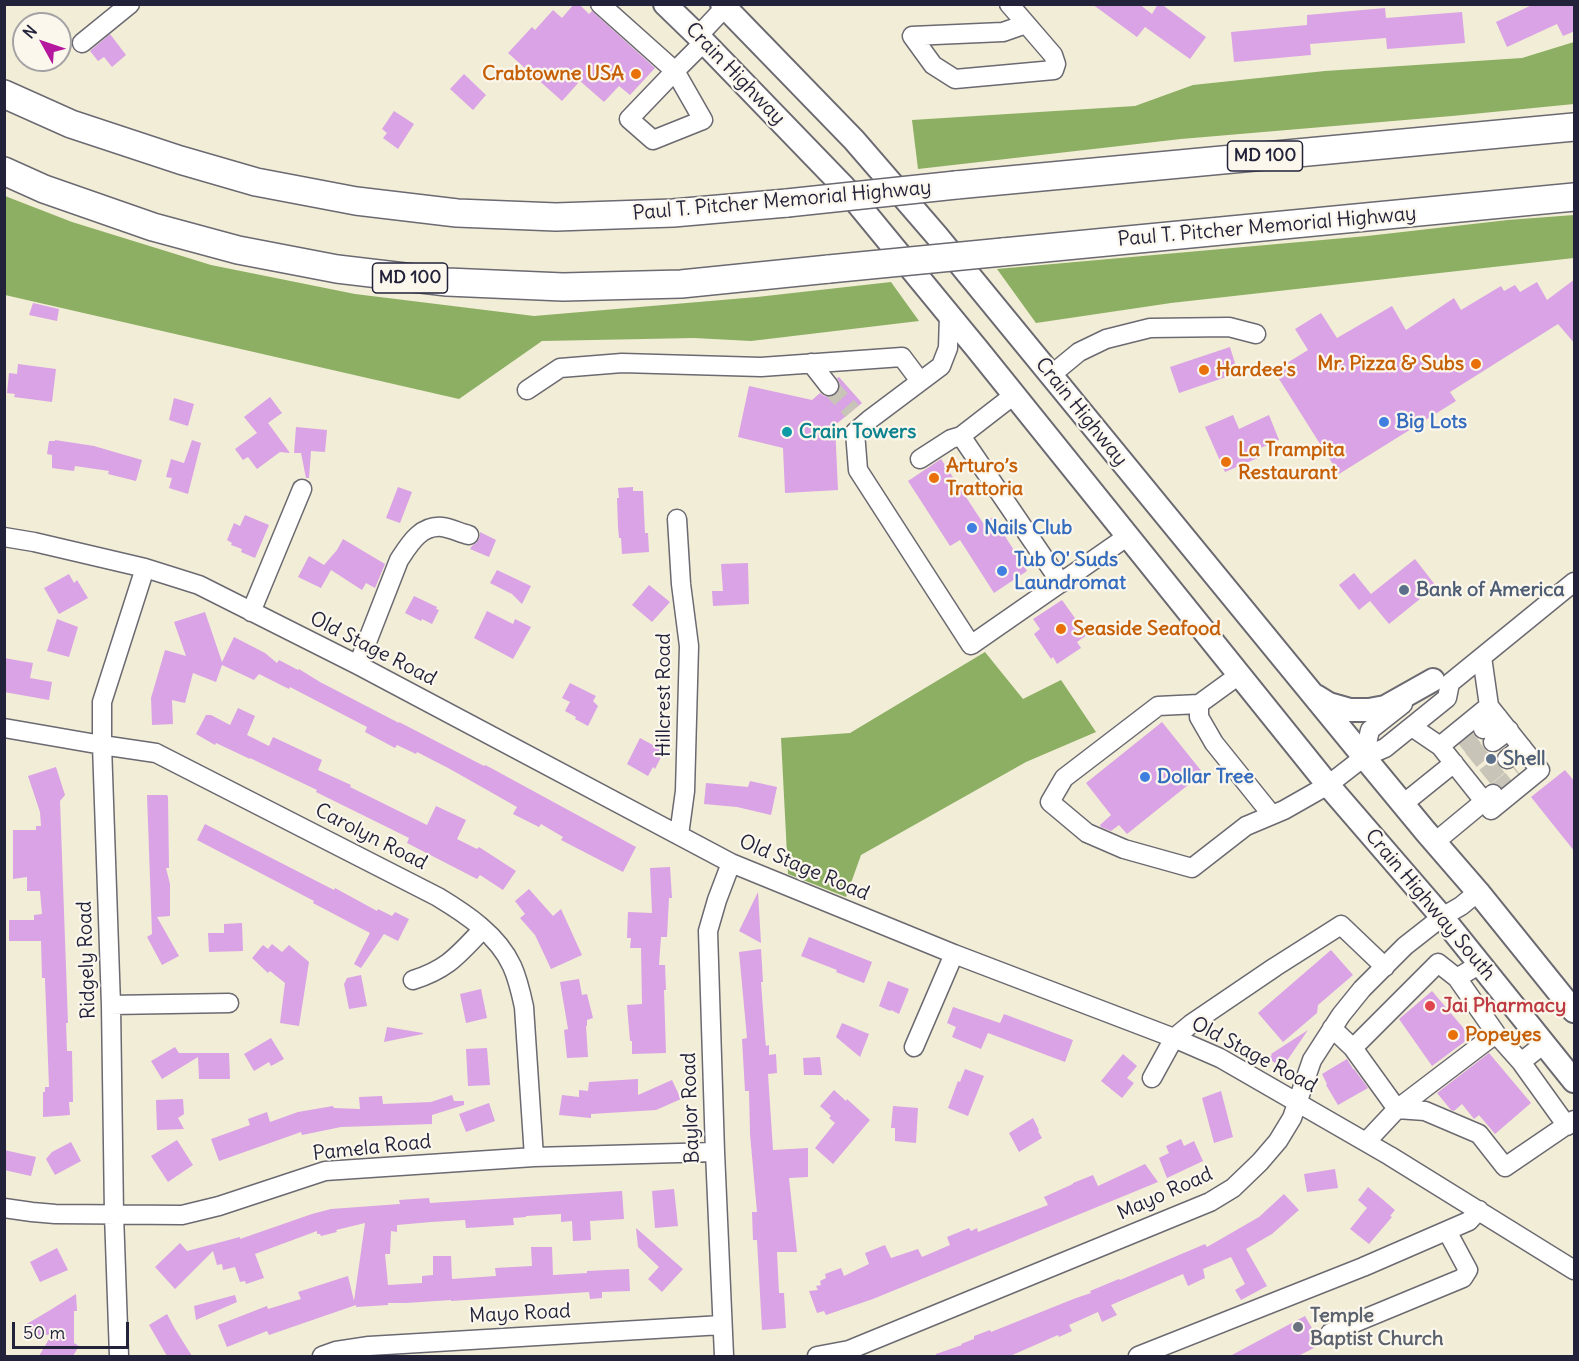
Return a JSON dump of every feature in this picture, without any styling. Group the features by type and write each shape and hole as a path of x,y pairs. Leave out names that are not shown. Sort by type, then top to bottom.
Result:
{"highway":[{"name":"Paul T. Pitcher Memorial Highway","path":"4,94 71,124 256,182 356,201 457,213 555,217 672,213 787,203 1575,127"},
{"name":"Paul T. Pitcher Memorial Highway","path":"4,171 44,189 153,227 238,250 348,271 447,282 563,287 681,284 1575,197"}],"main road":[{"name":"Crain Highway","path":"665,4 844,187 1328,785"},
{"name":"Crain Highway","path":"725,6 854,140 937,236 1430,837"},
{"path":"1312,694 1329,704 1350,710 1369,710 1385,707 1442,682"},
{"name":"Crain Highway South","path":"1328,785 1442,917 1575,1082"},
{"path":"1430,837 1575,1011"}],"street":[{"path":"82,43 130,4"},
{"path":"600,4 675,71 725,6"},
{"path":"1009,4 1053,55 1056,64 1054,70 955,79 933,65 912,36 1003,32 1026,24"},
{"path":"949,315 948,348 941,366 858,418 855,432 858,470 971,645 1128,536"},
{"path":"1051,375 1079,352 1106,339 1150,328 1229,327 1256,334"},
{"path":"527,390 560,368 622,363 761,367 902,357 920,381"},
{"path":"811,363 829,386"},
{"path":"920,459 951,439 961,436 1014,395"},
{"path":"961,436 1061,583"},
{"path":"251,612 302,489"},
{"name":"Hillcrest Road","path":"677,519 681,584 689,646 686,791 679,835"},
{"path":"358,665 399,561 408,545 418,534 431,528 442,527 469,536"},
{"name":"Old Stage Road","path":"4,537 145,568 199,585 358,665 731,862 954,954 1174,1038 1220,1058 1366,1142 1575,1270"},
{"name":"Ridgely Road","path":"119,1356 102,702 145,568"},
{"path":"1364,757 1370,730 1482,657 1575,582"},
{"path":"1412,727 1456,757 1485,789 1491,810 1540,770 1520,760 1499,718 1482,657"},
{"path":"1239,675 1199,704 1158,706 1064,778 1050,802 1087,833 1124,849 1192,868 1246,826 1328,785 1364,757 1385,748 1447,698 1442,682"},
{"path":"1199,704 1199,717 1214,743 1272,815"},
{"path":"1488,735 1499,718"},
{"path":"1403,804 1499,718"},
{"name":"Carolyn Road","path":"4,728 156,753 438,897 483,929 512,965 519,984 524,1007 534,1157"},
{"path":"1430,837 1485,789"},
{"name":"Baylor Road","path":"724,1356 708,931 731,862"},
{"name":"Mayo Road","path":"817,1356 849,1350 1210,1202 1233,1188 1278,1142 1292,1118 1312,1060 1341,1015 1362,989 1406,946 1478,892"},
{"path":"1152,1078 1174,1038 1191,1024 1341,925 1384,967"},
{"path":"413,980 443,968 456,958 483,929"},
{"path":"914,1047 954,954"},
{"path":"1332,1028 1353,1048 1397,1109 1425,1112 1479,1134 1505,1167 1571,1123 1497,1035 1457,978 1438,963 1353,1048"},
{"path":"1457,978 1479,964"},
{"path":"1476,1006 1503,993"},
{"path":"111,1005 229,1003"},
{"path":"1366,1142 1397,1109 1497,1035"},
{"path":"1521,1062 1544,1044"},
{"name":"Pamela Road","path":"4,1208 32,1212 182,1215 219,1206 325,1171 534,1157 715,1152"},
{"path":"1138,1356 1363,1267 1469,1221 1479,1210"},
{"path":"1330,1334 1463,1278 1468,1270 1446,1231"},
{"name":"Mayo Road","path":"322,1356 369,1346 722,1325"}],"green space":[{"path":"1574,42 1574,104 1181,139 918,169 912,120 1135,106 1193,85 1325,71 1522,58"},
{"path":"5,196 72,222 211,265 355,294 534,316 757,297 891,282 919,321 751,341 694,338 542,341 459,399 5,295"},
{"path":"1574,215 1574,258 1171,303 1036,323 997,269 1367,236"},
{"path":"985,652 1023,699 1061,680 1096,732 1026,762 861,855 846,897 788,874 781,738 850,733"}],"building":[{"path":"574,4 579,4 589,14 592,11 655,68 630,95 619,86 604,102 580,81 562,101 508,53 532,27 535,30 553,10 562,18"},
{"path":"1092,4 1139,4 1152,14 1158,4 1161,4 1206,37 1190,59 1145,27 1137,37"},
{"path":"1534,4 1575,4 1575,31 1563,36 1557,24 1507,47 1496,22"},
{"path":"1385,8 1386,18 1462,12 1465,43 1387,49 1386,38 1310,44 1311,55 1234,62 1231,32 1307,25 1307,15"},
{"path":"110,34 126,55 112,67 104,57 98,61 90,51"},
{"path":"464,74 486,95 473,110 450,89"},
{"path":"394,111 414,124 398,149 383,138 387,133 382,129"},
{"path":"1575,279 1575,344 1558,324 1450,392 1456,401 1339,474 1274,371 1308,350 1295,329 1321,313 1337,338 1392,306 1406,330 1454,298 1461,310 1501,286 1504,291 1515,285 1520,292 1537,282 1547,300"},
{"path":"33,303 59,309 57,321 29,315"},
{"name":"Hardee's","path":"1230,347 1238,373 1179,393 1170,367"},
{"path":"18,364 56,369 52,402 14,397 15,394 7,393 9,373 17,374"},
{"name":"Crain Towers","path":"839,377 862,403 835,425 838,490 785,493 783,448 738,437 749,386 812,400 820,393 830,397 836,394 840,390 837,378"},
{"path":"270,397 282,413 268,423 290,453 280,452 257,469 248,457 243,460 235,449 257,433 244,417"},
{"path":"174,398 194,404 188,426 169,420"},
{"path":"1233,415 1239,429 1269,415 1279,440 1256,450 1260,457 1225,472 1205,427"},
{"path":"296,427 327,430 325,452 311,451 309,478 306,478 301,453 294,453"},
{"path":"192,440 201,443 188,494 169,488 172,478 166,477 171,459 184,463"},
{"path":"49,441 94,446 142,460 136,481 108,474 109,471 75,466 74,471 52,468 52,455 47,454"},
{"path":"941,459 983,523 993,517 1027,571 994,593 960,540 950,546 908,481"},
{"path":"398,487 412,492 400,523 386,518"},
{"path":"633,487 633,491 643,491 645,533 648,533 649,552 622,554 618,527 618,488"},
{"path":"245,515 269,525 255,558 241,552 242,549 231,545 232,543 227,540 234,523 240,526"},
{"path":"480,532 496,540 489,557 470,549 480,537"},
{"path":"343,539 385,564 375,588 366,583 362,590 331,570 321,588 298,577 309,556 324,565"},
{"name":"Bank of America","path":"1415,559 1436,586 1389,624 1370,601 1359,610 1339,585 1354,573 1371,594"},
{"path":"748,563 749,604 713,606 712,591 723,591 721,564"},
{"path":"497,570 531,586 522,604 512,594 490,583"},
{"path":"69,574 74,583 77,580 88,598 59,614 44,588"},
{"path":"649,585 670,602 652,622 632,605"},
{"path":"414,596 439,610 432,624 405,613"},
{"name":"Seaside Seafood","path":"1062,600 1087,635 1077,642 1081,648 1057,664 1034,634 1040,629 1033,619"},
{"path":"487,611 513,624 515,619 531,627 513,659 474,638"},
{"path":"205,612 222,662 234,637 265,653 277,663 279,660 299,669 399,723 491,768 636,847 623,872 561,840 563,837 541,824 539,827 513,814 517,807 450,769 417,752 416,754 397,745 395,748 365,732 367,727 290,687 289,689 259,674 254,680 222,665 216,682 193,673 185,703 172,700 173,724 152,725 151,698 165,650 186,656 174,622"},
{"path":"57,619 78,627 69,657 47,651"},
{"path":"4,658 33,663 30,678 52,682 49,700 4,692"},
{"path":"570,683 596,696 593,701 598,706 588,726 565,711 570,702 562,698"},
{"path":"238,708 255,716 247,735 269,746 273,737 322,760 318,770 427,825 436,806 466,820 457,839 477,849 479,847 516,871 503,890 480,875 477,879 407,843 409,838 316,792 317,790 216,743 215,745 196,734 206,715 211,715 230,725"},
{"name":"Dollar Tree","path":"1162,722 1203,773 1127,834 1119,825 1111,831 1101,827 1100,825 1111,815 1086,783"},
{"path":"640,738 664,751 655,769 653,767 648,776 627,764"},
{"path":"56,767 65,795 60,801 67,1051 72,1051 73,1102 69,1102 70,1115 43,1117 43,1092 45,1092 45,1087 49,1087 45,978 42,978 41,941 9,941 9,920 34,920 34,915 42,914 40,891 27,891 27,877 13,879 13,830 36,830 36,826 41,826 40,812 28,776"},
{"path":"1565,770 1575,782 1575,852 1531,797"},
{"path":"750,781 777,787 771,815 737,807 704,804 706,783 748,787"},
{"path":"147,795 167,795 168,797 169,868 166,868 170,884 170,916 157,917 179,956 162,965 147,937 152,934"},
{"path":"205,824 377,911 378,909 392,916 395,912 409,919 398,941 384,934 361,968 354,964 370,933 197,840"},
{"path":"670,867 672,898 669,898 667,937 661,937 659,965 665,965 666,1053 632,1054 627,1005 642,1004 641,948 630,948 631,938 627,938 628,912 652,913 650,868"},
{"path":"529,889 553,916 561,909 582,955 551,969 535,935 520,918 525,914 515,901"},
{"path":"758,892 761,943 739,931"},
{"path":"242,923 243,951 209,952 208,933 224,933 224,924"},
{"path":"809,937 872,962 864,983 801,956"},
{"path":"272,944 282,952 289,945 309,962 299,1026 280,1023 285,983 270,971 268,973 252,958 263,945 268,949"},
{"path":"761,949 766,1046 769,1045 769,1055 776,1054 777,1073 768,1074 773,1150 808,1148 808,1177 789,1178 797,1252 777,1252 779,1293 784,1293 786,1328 762,1330 757,1240 753,1240 752,1212 757,1212 750,1134 749,1091 745,1091 742,1039 747,1038 739,952"},
{"path":"1331,950 1353,975 1318,1005 1317,1013 1283,1042 1258,1013"},
{"path":"361,975 367,1006 349,1009 344,984 347,978"},
{"path":"579,979 582,995 587,994 593,1018 587,1020 586,1026 588,1057 567,1058 564,1030 568,1029 560,982"},
{"path":"888,981 909,989 899,1014 879,1006"},
{"path":"481,989 487,1018 466,1023 460,994"},
{"path":"1432,991 1471,1037 1432,1066 1399,1019"},
{"path":"953,1007 1000,1023 1004,1014 1073,1040 1065,1062 988,1033 981,1049 952,1037 956,1027 947,1023"},
{"path":"842,1023 869,1034 860,1057 836,1037"},
{"path":"387,1027 423,1033 423,1034 384,1042"},
{"path":"1308,1030 1282,1068 1268,1058 1271,1054"},
{"path":"271,1038 284,1059 271,1066 269,1062 254,1071 244,1054"},
{"path":"175,1047 179,1053 229,1053 230,1079 199,1079 198,1057 162,1079 151,1061"},
{"path":"487,1048 490,1085 468,1086 466,1049"},
{"path":"1489,1053 1531,1103 1495,1134 1479,1115 1474,1119 1462,1104 1454,1111 1451,1110 1437,1093"},
{"path":"1123,1054 1137,1066 1127,1078 1134,1083 1122,1098 1101,1081"},
{"path":"820,1057 822,1075 804,1075 803,1058"},
{"path":"1347,1059 1368,1088 1338,1105 1322,1074"},
{"path":"965,1069 984,1076 968,1116 948,1108"},
{"path":"638,1079 638,1095 672,1080 681,1099 656,1110 591,1114 591,1118 559,1115 562,1095 579,1097 579,1090 588,1091 589,1082"},
{"path":"834,1090 870,1120 833,1164 815,1148 835,1123 820,1106"},
{"path":"1221,1091 1233,1137 1214,1143 1202,1098"},
{"path":"452,1095 454,1101 464,1101 464,1105 432,1115 432,1124 341,1127 302,1135 301,1132 219,1161 211,1139 250,1125 248,1119 267,1112 270,1122 298,1112 333,1106 334,1108 360,1109 359,1097 382,1096 383,1104 431,1102"},
{"path":"183,1099 184,1114 178,1118 184,1129 157,1130 156,1100"},
{"path":"489,1103 495,1121 466,1132 459,1114"},
{"path":"893,1106 918,1108 916,1143 895,1141 895,1128 891,1128"},
{"path":"1033,1118 1042,1138 1019,1152 1009,1133"},
{"path":"1181,1139 1184,1146 1194,1141 1203,1161 1167,1178 1159,1158 1169,1153 1166,1146"},
{"path":"177,1140 193,1165 168,1182 151,1156"},
{"path":"71,1142 81,1161 55,1175 46,1159 52,1152"},
{"path":"4,1150 36,1157 31,1176 4,1170"},
{"path":"1145,1164 1158,1182 873,1299 826,1315 824,1311 817,1313 809,1291 818,1290 816,1286 821,1285 820,1281 826,1278 825,1274 841,1268 844,1276 869,1264 865,1253 885,1245 891,1258 918,1249 922,1257 950,1245 947,1237 969,1228 971,1231 977,1228 978,1232 1048,1205 1044,1197 1073,1183 1093,1175 1098,1186"},
{"path":"1335,1169 1338,1188 1307,1192 1304,1174"},
{"path":"1368,1187 1395,1210 1390,1216 1392,1217 1369,1244 1350,1229 1367,1208 1358,1200"},
{"path":"674,1189 678,1226 655,1228 652,1191"},
{"path":"622,1191 624,1219 590,1221 591,1240 573,1241 572,1221 561,1222 561,1214 513,1218 514,1225 466,1228 465,1220 431,1222 397,1225 397,1232 391,1231 390,1254 385,1254 388,1285 422,1283 422,1276 433,1275 433,1256 451,1256 452,1279 496,1276 495,1268 532,1266 531,1247 552,1247 553,1275 629,1269 630,1291 602,1292 602,1298 590,1299 589,1292 388,1303 388,1305 356,1307 356,1305 269,1335 267,1331 227,1347 218,1325 267,1306 268,1309 301,1299 298,1292 348,1276 354,1301 365,1223 321,1236 317,1234 317,1231 255,1254 264,1278 246,1284 245,1281 240,1282 235,1267 223,1270 222,1264 217,1265 213,1251 175,1289 155,1267 180,1243 187,1251 240,1237 240,1239 331,1209 400,1204 399,1200 429,1198 430,1203"},
{"path":"1284,1194 1299,1210 1272,1234 1246,1249 1267,1286 1241,1300 1235,1290 1245,1284 1231,1257 1203,1269 1205,1278 1188,1286 1183,1274 1111,1305 1117,1315 1102,1322 1098,1312 1069,1325 1072,1331 1010,1356 936,1356 936,1354 974,1339 974,1336 990,1330 991,1332 1091,1293 1090,1291 1205,1244 1207,1247 1259,1217"},
{"path":"636,1228 683,1269 662,1292 648,1279 659,1267 638,1247"},
{"path":"57,1248 68,1270 40,1282 30,1262"},
{"path":"76,1294 74,1343 79,1346 73,1356 39,1356 52,1334 27,1338 25,1325"},
{"path":"235,1295 237,1302 196,1320 194,1306"},
{"path":"167,1314 192,1356 167,1356 149,1325"},
{"name":"Temple Baptist Church","path":"1305,1316 1321,1344 1308,1351 1298,1356 1230,1356"}],"tunnel":[{"path":"829,386 852,411"},
{"path":"1461,747 1483,729"},
{"path":"1471,760 1493,742"},
{"path":"1485,777 1507,759"},
{"path":"1497,791 1519,773"}],"place":[{"name":"Crabtowne USA","path":"636,74"},
{"name":"Mr. Pizza & Subs","path":"1476,364"},
{"name":"Hardee's","path":"1204,370"},
{"name":"Big Lots","path":"1384,422"},
{"name":"Crain Towers","path":"787,432"},
{"name":"La Trampita Restaurant","path":"1226,462"},
{"name":"Arturo’s Trattoria","path":"934,478"},
{"name":"Nails Club","path":"972,528"},
{"name":"Tub O' Suds Laundromat","path":"1002,571"},
{"name":"Bank of America","path":"1404,590"},
{"name":"Seaside Seafood","path":"1061,629"},
{"name":"Shell","path":"1491,759"},
{"name":"Dollar Tree","path":"1145,777"},
{"name":"Jai Pharmacy","path":"1430,1006"},
{"name":"Popeyes","path":"1453,1035"},
{"name":"Temple Baptist Church","path":"1298,1327"}]}
